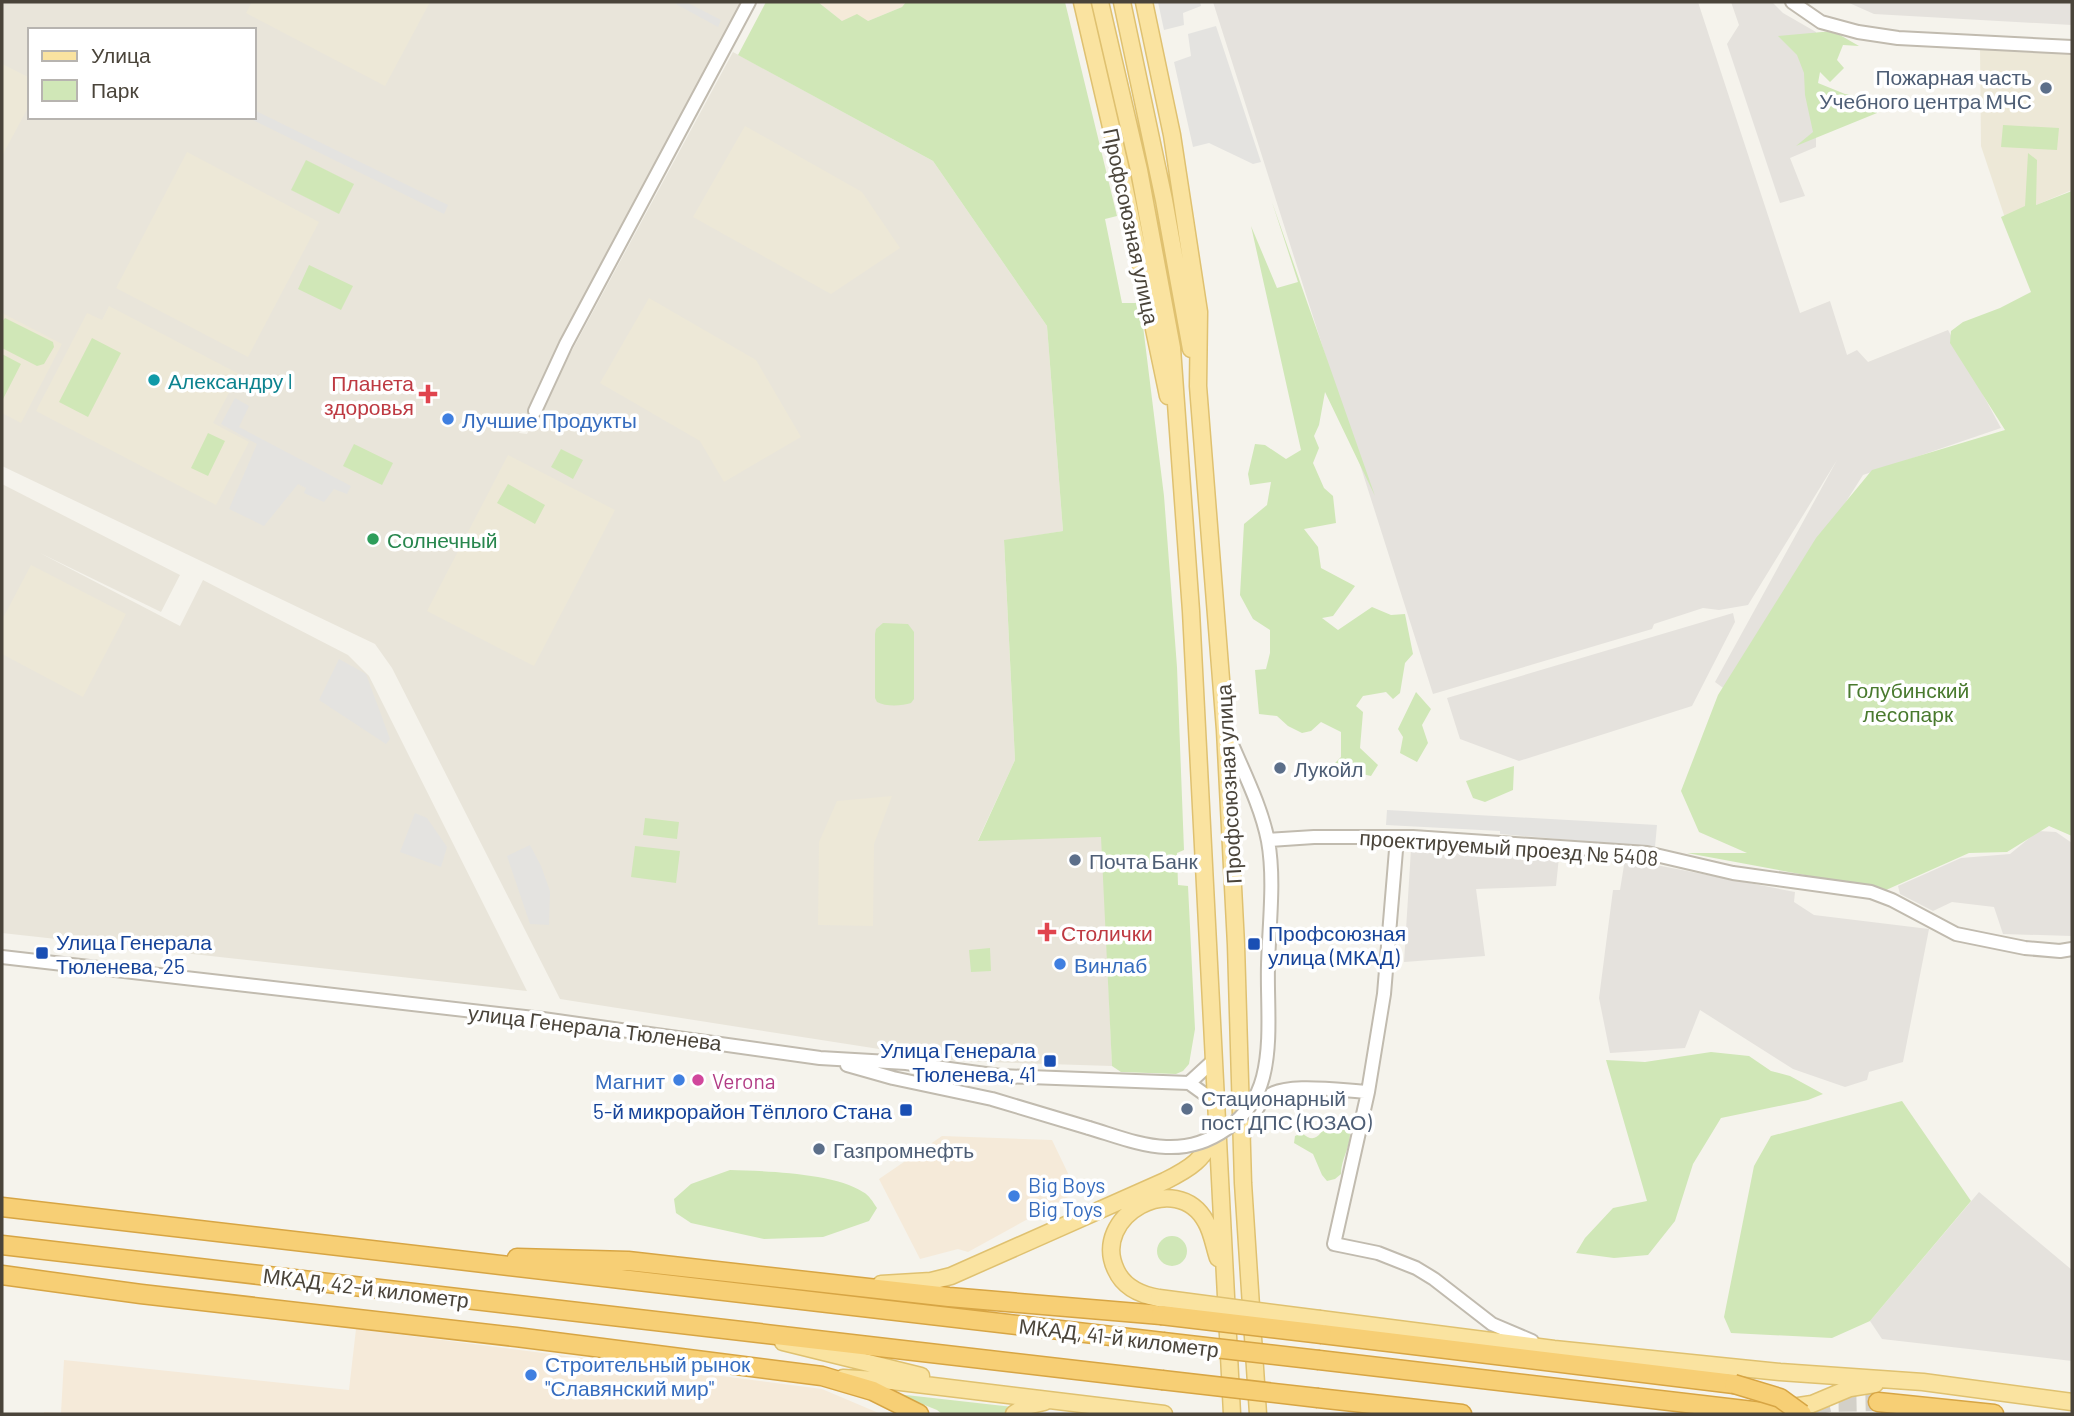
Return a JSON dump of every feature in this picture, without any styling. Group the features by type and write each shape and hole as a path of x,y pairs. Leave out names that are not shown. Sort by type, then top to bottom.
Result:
{"highway":[{"name":"МКАД, 42-й километр","path":"2,1208 457,1260"},
{"name":"МКАД, 42-й километр","path":"2,1245 729,1329"},
{"path":"457,1260 543,1257 628,1261 949,1297 1066,1306 1160,1307 1321,1326 1734,1384 1780,1398 1802,1414"},
{"name":"МКАД, 41-й километр","path":"457,1260 1780,1414"},
{"path":"2,1275 822,1376 873,1391 919,1414"},
{"name":"МКАД, 41-й километр","path":"729,1329 1462,1414"},
{"path":"1878,1402 1994,1414"}],"main road":[{"name":"Профсоюзная улица","path":"1082,2 1181,451"},
{"name":"Профсоюзная улица","path":"1144,2 1172,135 1199,312 1198,386 1225,730 1237,944 1243,1183 1258,1414"},
{"name":"Профсоюзная улица","path":"1123,6 1164,200 1198,386"},
{"name":"Профсоюзная улица","path":"1101,8 1139,170 1172,348 1192,611 1215,1108"},
{"path":"1215,1108 1232,1414"},
{"path":"852,1286 930,1281 951,1276 1180,1174 1206,1153 1210,1145 1215,1108"},
{"path":"1225,1280 1202,1215 1182,1201 1167,1198 1151,1200 1128,1213 1118,1225 1112,1240 1112,1257 1117,1273 1128,1286 1160,1307 1236,1309 1321,1326 1780,1372 1923,1382 2072,1402"},
{"path":"729,1329 990,1392"},
{"path":"822,1376 892,1381 1164,1414"},
{"path":"1734,1409 1787,1408 1825,1401 1850,1388 1923,1382"},
{"path":"1014,1414 1026,1406 1050,1400"}],"street":[{"path":"535,411 566,344 749,2"},
{"path":"1792,2 1821,22 1858,32 1898,38 2072,47"},
{"path":"820,1058 893,1078 992,1099 1147,1144 1188,1146 1208,1140 1232,1125 1255,1097 1263,1079 1266,1059 1270,863 1268,840 1245,775 1225,730"},
{"name":"проектируемый проезд № 5408","path":"1268,840 1314,837 1397,838 1546,845 1651,854 1733,873 1871,892 1892,900 1956,934 2025,948 2060,951 2072,949"},
{"path":"1397,838 1384,994 1368,1092 1334,1244 1378,1254 1416,1268 1492,1324 1513,1335 1554,1349"},
{"name":"улица Генерала Тюленева","path":"2,957 543,1019 820,1058 906,1063 1000,1076 1189,1083"},
{"path":"1213,1061 1189,1083 1215,1108"},
{"path":"1243,1137 1265,1098 1277,1091 1295,1088 1368,1092"}],"shaded area":[{"name":"5-й микрорайон Тёплого Стана","path":"2,2 742,2 559,344 536,390 519,433 527,434 733,52 933,161 1047,326 1063,531 1004,541 1015,760 978,840 1102,836 1112,1066 956,1061 560,999 392,668 375,644 2,466"},
{"path":"252,2 430,2 385,86 246,13"},
{"path":"686,2 721,20 718,27 676,4"},
{"path":"818,2 906,2 902,7 868,21 842,21"},
{"path":"1158,2 1200,2 1201,6 1183,13 1184,25 1164,30"},
{"path":"1213,2 1698,2 1800,313 1830,301 1847,355 1857,350 1868,362 1948,330 2001,428 1863,475 1726,690 1715,682 1837,460 1748,605 1719,610 1703,608 1654,624 1652,629 1433,694"},
{"path":"1731,2 1772,2 1783,13 1816,32 1816,147 1790,158 1805,196 1780,203 1727,44 1739,25"},
{"path":"1847,2 2072,2 2072,25 1874,14"},
{"path":"1216,26 1261,162 1253,164 1209,143 1193,147 1174,62 1191,56 1188,34"},
{"path":"1980,48 2072,53 2072,190 2005,218 1981,146"},
{"path":"2,64 28,77 28,108 2,156"},
{"path":"256,111 448,205 444,214 251,119 256,119"},
{"path":"745,126 862,192 900,248 831,294 693,217"},
{"path":"187,152 319,222 248,357 116,288"},
{"path":"649,298 756,360 801,437 724,482 700,441 600,383"},
{"path":"109,306 239,374 213,423 249,442 216,505 36,411 87,313 102,320"},
{"path":"2,313 62,344 21,423 2,413"},
{"path":"235,398 249,406 239,427 351,486 347,494 334,489 324,502 304,493 306,488 298,484 264,526 229,509 257,444 221,424"},
{"path":"508,455 615,510 534,666 427,611"},
{"path":"2,484 180,575 161,612 40,553 180,626 203,580 348,655 369,676 527,991 2,933"},
{"path":"31,565 126,614 83,697 2,654 2,620"},
{"path":"1733,613 1735,622 1692,706 1519,761 1460,739 1447,698"},
{"path":"339,659 366,674 390,739 386,744 319,700"},
{"path":"892,796 874,844 873,926 818,925 819,842 837,801"},
{"path":"1387,810 1657,825 1655,847 1500,834 1500,831 1386,825"},
{"path":"415,813 427,818 447,847 441,867 400,852"},
{"path":"2038,831 2056,832 2072,843 2072,936 2003,934 1994,907 1952,902 1933,911 1900,894 1898,886 1961,858 2010,854"},
{"path":"530,845 550,891 549,925 530,924 507,856"},
{"path":"1411,849 1559,857 1556,886 1476,889 1485,956 1404,962"},
{"path":"1625,859 1795,892 1794,902 1814,915 1929,929 1903,1062 1869,1072 1867,1080 1845,1087 1793,1069 1700,1010 1685,1048 1610,1053 1599,998 1613,890 1620,890"},
{"path":"942,1136 1052,1140 1077,1192 968,1252 958,1249 920,1259 879,1179"},
{"path":"1979,1192 2072,1270 2072,1361 1882,1339 1870,1321"},
{"name":"Строительный рынок \"Славянский мир\"","path":"356,1329 822,1389 881,1414 44,1414 61,1413 64,1360 349,1390"}],"green space":[{"path":"766,2 818,2 842,21 857,14 868,21 902,7 906,2 1065,2 1117,216 1105,219 1122,303 1136,303 1143,326 1164,496 1177,667 1184,850 1177,853 1178,885 1188,886 1195,1029 1189,1064 1176,1074 1121,1072 1112,1066 1101,837 978,841 1015,760 1004,540 1063,531 1047,326 933,161 738,55"},
{"path":"1833,31 1859,46 1843,45 1837,60 1844,68 1830,82 1820,72 1818,83 1845,94 1872,98 1877,113 1796,146 1813,132 1805,95 1804,73 1797,55 1778,36"},
{"path":"2003,125 2059,128 2057,150 2001,147"},
{"name":"Голубинский лесопарк","path":"2028,153 2037,160 2036,205 2072,191 2072,836 2049,826 2007,852 1969,853 1886,890 1687,853 1747,853 1699,832 1681,791 1718,695 1816,538 1872,470 2005,430 1950,343 1951,331 1963,322 2000,308 2031,292 2001,217 2025,206"},
{"path":"306,160 354,184 339,214 291,190"},
{"path":"1272,202 1375,496 1325,392 1319,425 1314,436 1319,448 1313,463 1324,488 1333,496 1336,523 1304,529 1318,547 1321,568 1355,586 1333,616 1322,618 1338,630 1372,607 1391,615 1405,614 1413,654 1405,663 1400,693 1393,699 1386,692 1363,696 1356,706 1363,712 1360,748 1378,765 1371,776 1331,767 1341,757 1341,732 1321,722 1311,731 1302,733 1277,716 1259,714 1255,670 1266,669 1270,653 1270,630 1253,619 1240,595 1244,524 1267,505 1271,482 1250,485 1248,474 1255,444 1265,445 1286,459 1301,450 1251,226 1277,288 1298,282"},
{"path":"309,265 353,286 341,310 298,289"},
{"path":"5,318 53,342 54,347 44,364 37,366 2,348 2,322"},
{"path":"92,338 121,353 88,417 59,402"},
{"path":"2,354 21,364 2,401"},
{"path":"208,433 225,441 208,476 191,468"},
{"path":"354,444 393,463 382,485 343,466"},
{"path":"561,449 583,460 573,479 551,467"},
{"path":"508,484 545,505 535,524 497,503"},
{"path":"883,623 908,624 914,632 914,699 911,703 885,705 877,702 875,698 875,634 876,629"},
{"path":"1416,692 1431,709 1422,725 1428,743 1417,762 1400,753 1403,737 1398,729"},
{"path":"1514,766 1513,790 1485,802 1473,798 1466,781"},
{"path":"645,818 679,822 677,839 643,835"},
{"path":"635,846 680,851 676,883 631,877"},
{"path":"990,948 991,971 971,972 969,950"},
{"path":"1711,1052 1749,1056 1771,1071 1790,1076 1823,1094 1808,1100 1721,1118 1693,1164 1675,1221 1648,1255 1614,1258 1576,1253 1585,1238 1613,1208 1647,1201 1606,1060 1645,1062"},
{"path":"1902,1101 1971,1201 1870,1321 1832,1338 1731,1333 1724,1317 1754,1166 1771,1136"},
{"path":"1342,1121 1348,1124 1349,1143 1341,1174 1327,1181 1313,1154 1294,1143 1295,1136 1302,1133 1314,1138 1320,1134 1327,1122"},
{"path":"730,1170 799,1174 835,1181 865,1193 877,1208 869,1221 823,1237 764,1239 691,1223 676,1213 674,1199 691,1184"},
{"path":"1172,1236 1178,1237 1186,1245 1186,1257 1178,1265 1172,1266 1166,1265 1158,1257 1157,1251 1158,1245 1166,1237"},
{"path":"897,1394 1013,1407 1007,1414 942,1414"}],"tunnel":[{"path":"1812,1407 1829,1403 1878,1402"}],"place":[{"name":"Пожарная часть Учебного центра МЧС","path":"2046,88"},
{"name":"Александру I","path":"154,380"},
{"name":"Планета здоровья","path":"428,394"},
{"name":"Лучшие Продукты","path":"448,419"},
{"name":"Солнечный","path":"373,539"},
{"name":"Лукойл","path":"1280,768"},
{"name":"Почта Банк","path":"1075,860"},
{"name":"Столички","path":"1047,932"},
{"name":"Профсоюзная улица (МКАД)","path":"1254,944"},
{"name":"Улица Генерала Тюленева, 25","path":"42,953"},
{"name":"Винлаб","path":"1060,964"},
{"name":"Улица Генерала Тюленева, 41","path":"1050,1061"},
{"name":"Магнит","path":"679,1080"},
{"name":"Verona","path":"698,1080"},
{"name":"Стационарный пост ДПС (ЮЗАО)","path":"1187,1109"},
{"name":"5-й микрорайон Тёплого Стана","path":"906,1110"},
{"name":"Газпромнефть","path":"819,1149"},
{"name":"Big Boys Big Toys","path":"1014,1196"},
{"name":"Строительный рынок \"Славянский мир\"","path":"531,1375"}]}
